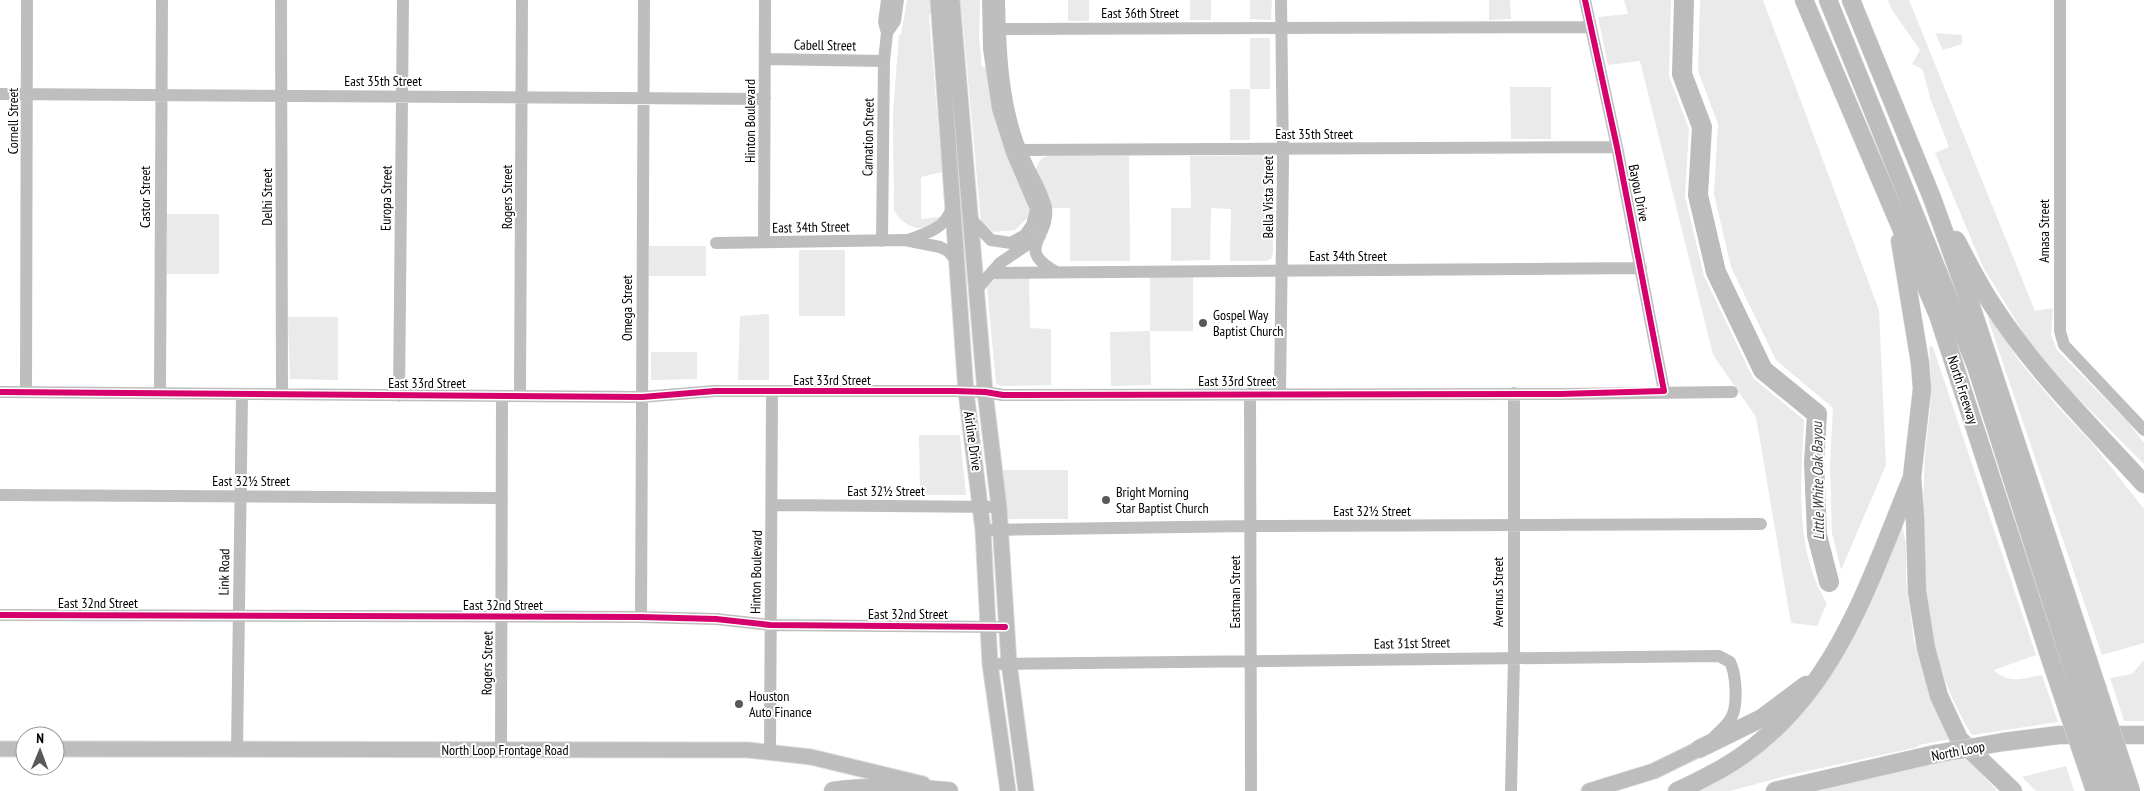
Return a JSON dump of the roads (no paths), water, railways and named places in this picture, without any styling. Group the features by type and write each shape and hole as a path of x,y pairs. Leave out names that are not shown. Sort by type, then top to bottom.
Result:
{"highway":[{"name":"North Freeway","path":"1804,0 1938,315 2095,791"},
{"name":"North Freeway","path":"1828,0 1878,119 1976,366 2113,791"},
{"path":"1851,0 1932,198 1992,367 2131,791"},
{"path":"1932,198 1992,303 2040,369 2092,430 2144,484"},
{"path":"1897,220 1922,389 1912,477 1917,591 1926,648 1939,696 1959,739 2013,791"},
{"path":"1676,791 1689,786 1751,750 1771,734 1799,705 1848,630 1912,477"},
{"path":"1699,750 1762,718 1822,672"},
{"name":"North Loop","path":"1775,791 1935,754 2003,742 2059,735 2144,735"},
{"path":"833,791 858,787 889,786 950,791"}],"main road":[{"name":"Airline Drive","path":"945,7 954,200 966,392 982,506 990,664 1008,791"},
{"name":"Airline Drive","path":"945,7 970,218 985,392 999,507 1009,664 1026,791"},
{"path":"0,749 15,749"},
{"name":"North Loop Frontage Road","path":"65,749 770,751 832,761 950,791"},
{"path":"1589,791 1654,771 1699,750"}],"street":[{"name":"Cornell Street","path":"26,392 27,0"},
{"name":"Castor Street","path":"160,393 160,96 162,0"},
{"name":"Delhi Street","path":"281,0 282,394"},
{"name":"Europa Street","path":"399,396 404,0"},
{"name":"Rogers Street","path":"520,395 522,0"},
{"name":"Omega Street","path":"641,617 644,0"},
{"name":"Hinton Boulevard","path":"764,242 766,0"},
{"path":"887,0 884,22 887,33"},
{"path":"887,33 894,21 898,0"},
{"path":"988,0 994,29"},
{"path":"970,218 991,240 1011,243 1025,235 1032,225 1036,209 996,100 991,63 999,0"},
{"name":"Bella Vista Street","path":"1280,393 1283,149 1281,0"},
{"name":"Bayou Drive","path":"1585,0 1617,147 1664,392"},
{"name":"Amasa Street","path":"2060,0 2060,331 2064,344 2138,416 2144,430"},
{"name":"East 36th Street","path":"994,29 1590,27"},
{"name":"Carnation Street","path":"882,241 884,61 887,33"},
{"name":"Cabell Street","path":"766,59 884,61"},
{"name":"East 35th Street","path":"0,94 765,99"},
{"name":"East 35th Street","path":"1016,152 1617,147"},
{"path":"1016,152 1046,207 1047,213 1036,244 1038,258 1042,264 1056,272"},
{"name":"East 34th Street","path":"905,240 933,230 947,220 951,214 954,200"},
{"path":"977,288 1000,263 1040,235"},
{"name":"East 34th Street","path":"716,243 905,240 940,247 948,251 958,262"},
{"name":"East 34th Street","path":"992,273 1641,268"},
{"name":"East 33rd Street","path":"0,392 399,396 642,396 715,391 985,392 1003,395 1732,392"},
{"name":"Hinton Boulevard","path":"770,751 770,625 773,505 772,392"},
{"name":"Avernus Street","path":"1511,791 1514,658 1514,393"},
{"name":"Link Road","path":"237,750 242,394"},
{"name":"Eastman Street","path":"1250,394 1251,791"},
{"name":"Rogers Street","path":"501,750 502,396"},
{"name":"East 32½ Street","path":"0,495 502,498"},
{"name":"East 32½ Street","path":"773,505 999,507"},
{"name":"East 32½ Street","path":"984,530 1250,526 1761,524"},
{"name":"East 32nd Street","path":"0,615 641,617 716,619 770,625 1006,627"},
{"name":"East 31st Street","path":"990,664 1713,656 1727,658 1735,676 1734,711 1727,724 1699,750"}],"waterway":[{"name":"Little White Oak Bayou","path":"1684,0 1682,74 1702,127 1698,195 1716,272 1763,370 1817,414 1814,463 1817,535 1829,582"}],"place":[{"name":"Gospel Way Baptist Church","path":"1203,323"},
{"name":"Bright Morning Star Baptist Church","path":"1106,500"},
{"name":"Houston Auto Finance","path":"739,704"}]}
